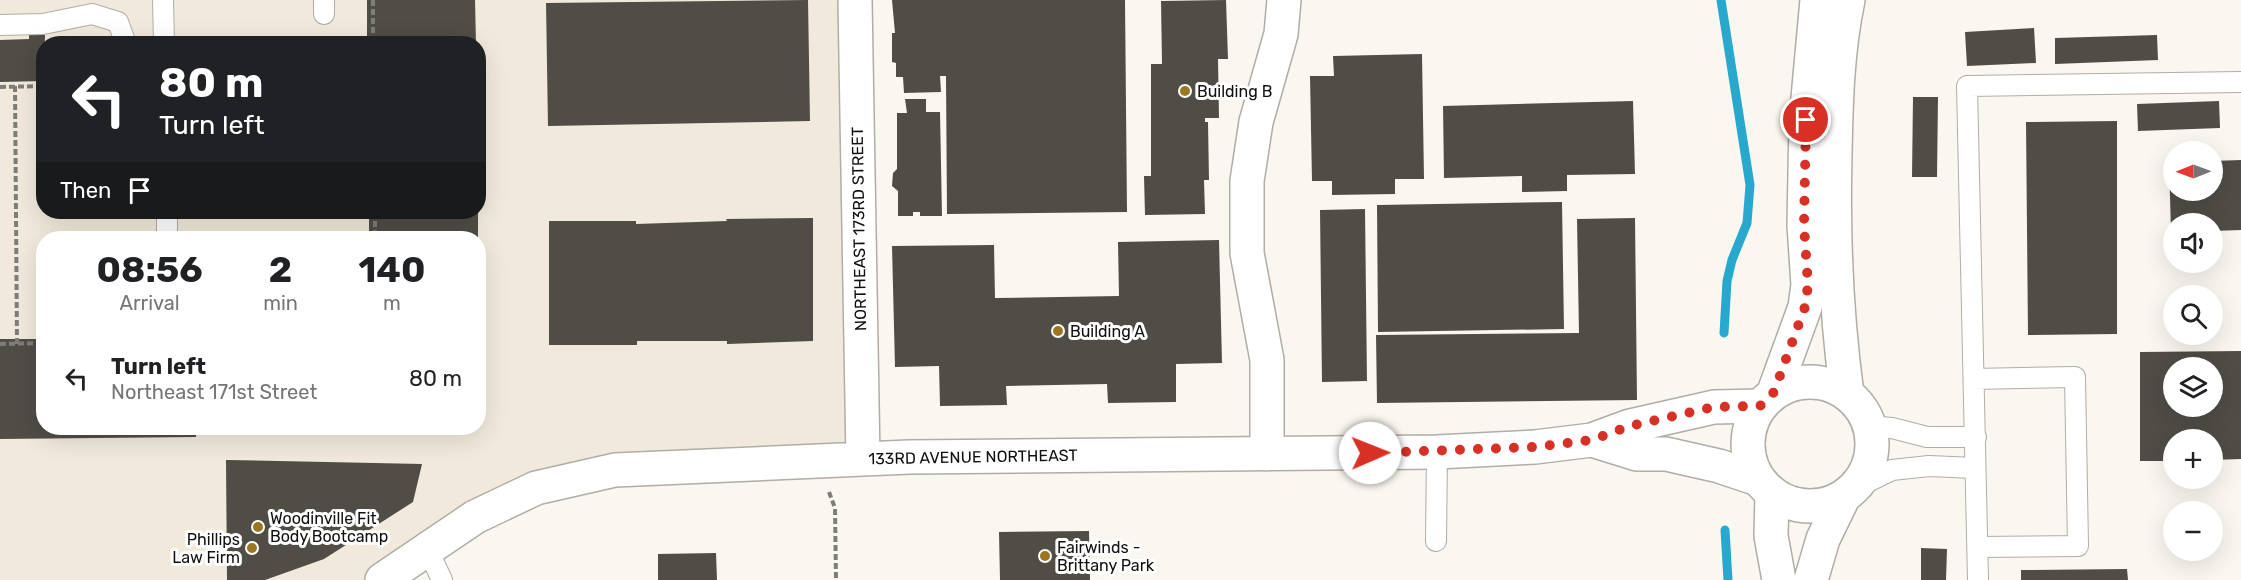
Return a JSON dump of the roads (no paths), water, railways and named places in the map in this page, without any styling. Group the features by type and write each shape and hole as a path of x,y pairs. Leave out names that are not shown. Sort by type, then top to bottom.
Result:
{"street":[{"name":"NORTHEAST 173RD STREET","path":"855,0 863,459"},
{"path":"1267,454 1266,360 1247,253 1247,181 1256,122 1281,34 1284,0"},
{"path":"1817,0 1806,120 1805,307 1767,399 1750,423 1747,442 1750,462 1765,486 1788,503 1808,507 1827,504 1849,492"},
{"path":"1848,0 1839,42 1834,196 1837,309 1848,394"},
{"path":"1767,399 1792,384 1811,381 1830,385 1848,394 1861,408 1869,426 1872,445 1870,460 1864,474 1849,492 1823,538 1810,580"},
{"name":"133RD AVENUE NORTHEAST","path":"382,580 475,517 536,488 615,470 725,463 863,459 1437,452 1535,447 1592,440 1630,426 1714,407 1767,399"},
{"name":"133RD AVENUE NORTHEAST","path":"1592,440 1636,454 1666,454 1719,466 1765,486"},
{"path":"1765,486 1779,580"}],"lane":[{"path":"163,0 164,36"},
{"path":"0,25 43,24 92,15 117,22 123,36"},
{"path":"1978,580 1967,86 2241,82"},
{"path":"1974,379 2075,377 2078,546 1978,547"},
{"path":"1869,426 1892,428 1928,437 1976,437"},
{"path":"1436,541 1437,452"},
{"path":"1849,492 1892,470 1929,466 1975,468"},
{"path":"427,548 442,580"}],"waterway":[{"path":"1721,0 1750,185 1747,223 1732,260 1727,281 1724,333"},
{"path":"1725,530 1728,580"}],"place":[{"name":"Building B","path":"1185,91"},
{"name":"Building A","path":"1058,331"},
{"name":"Woodinville Fit Body Bootcamp","path":"258,527"},
{"name":"Phillips Law Firm","path":"252,548"},
{"name":"Fairwinds - Brittany Park","path":"1045,556"}]}
